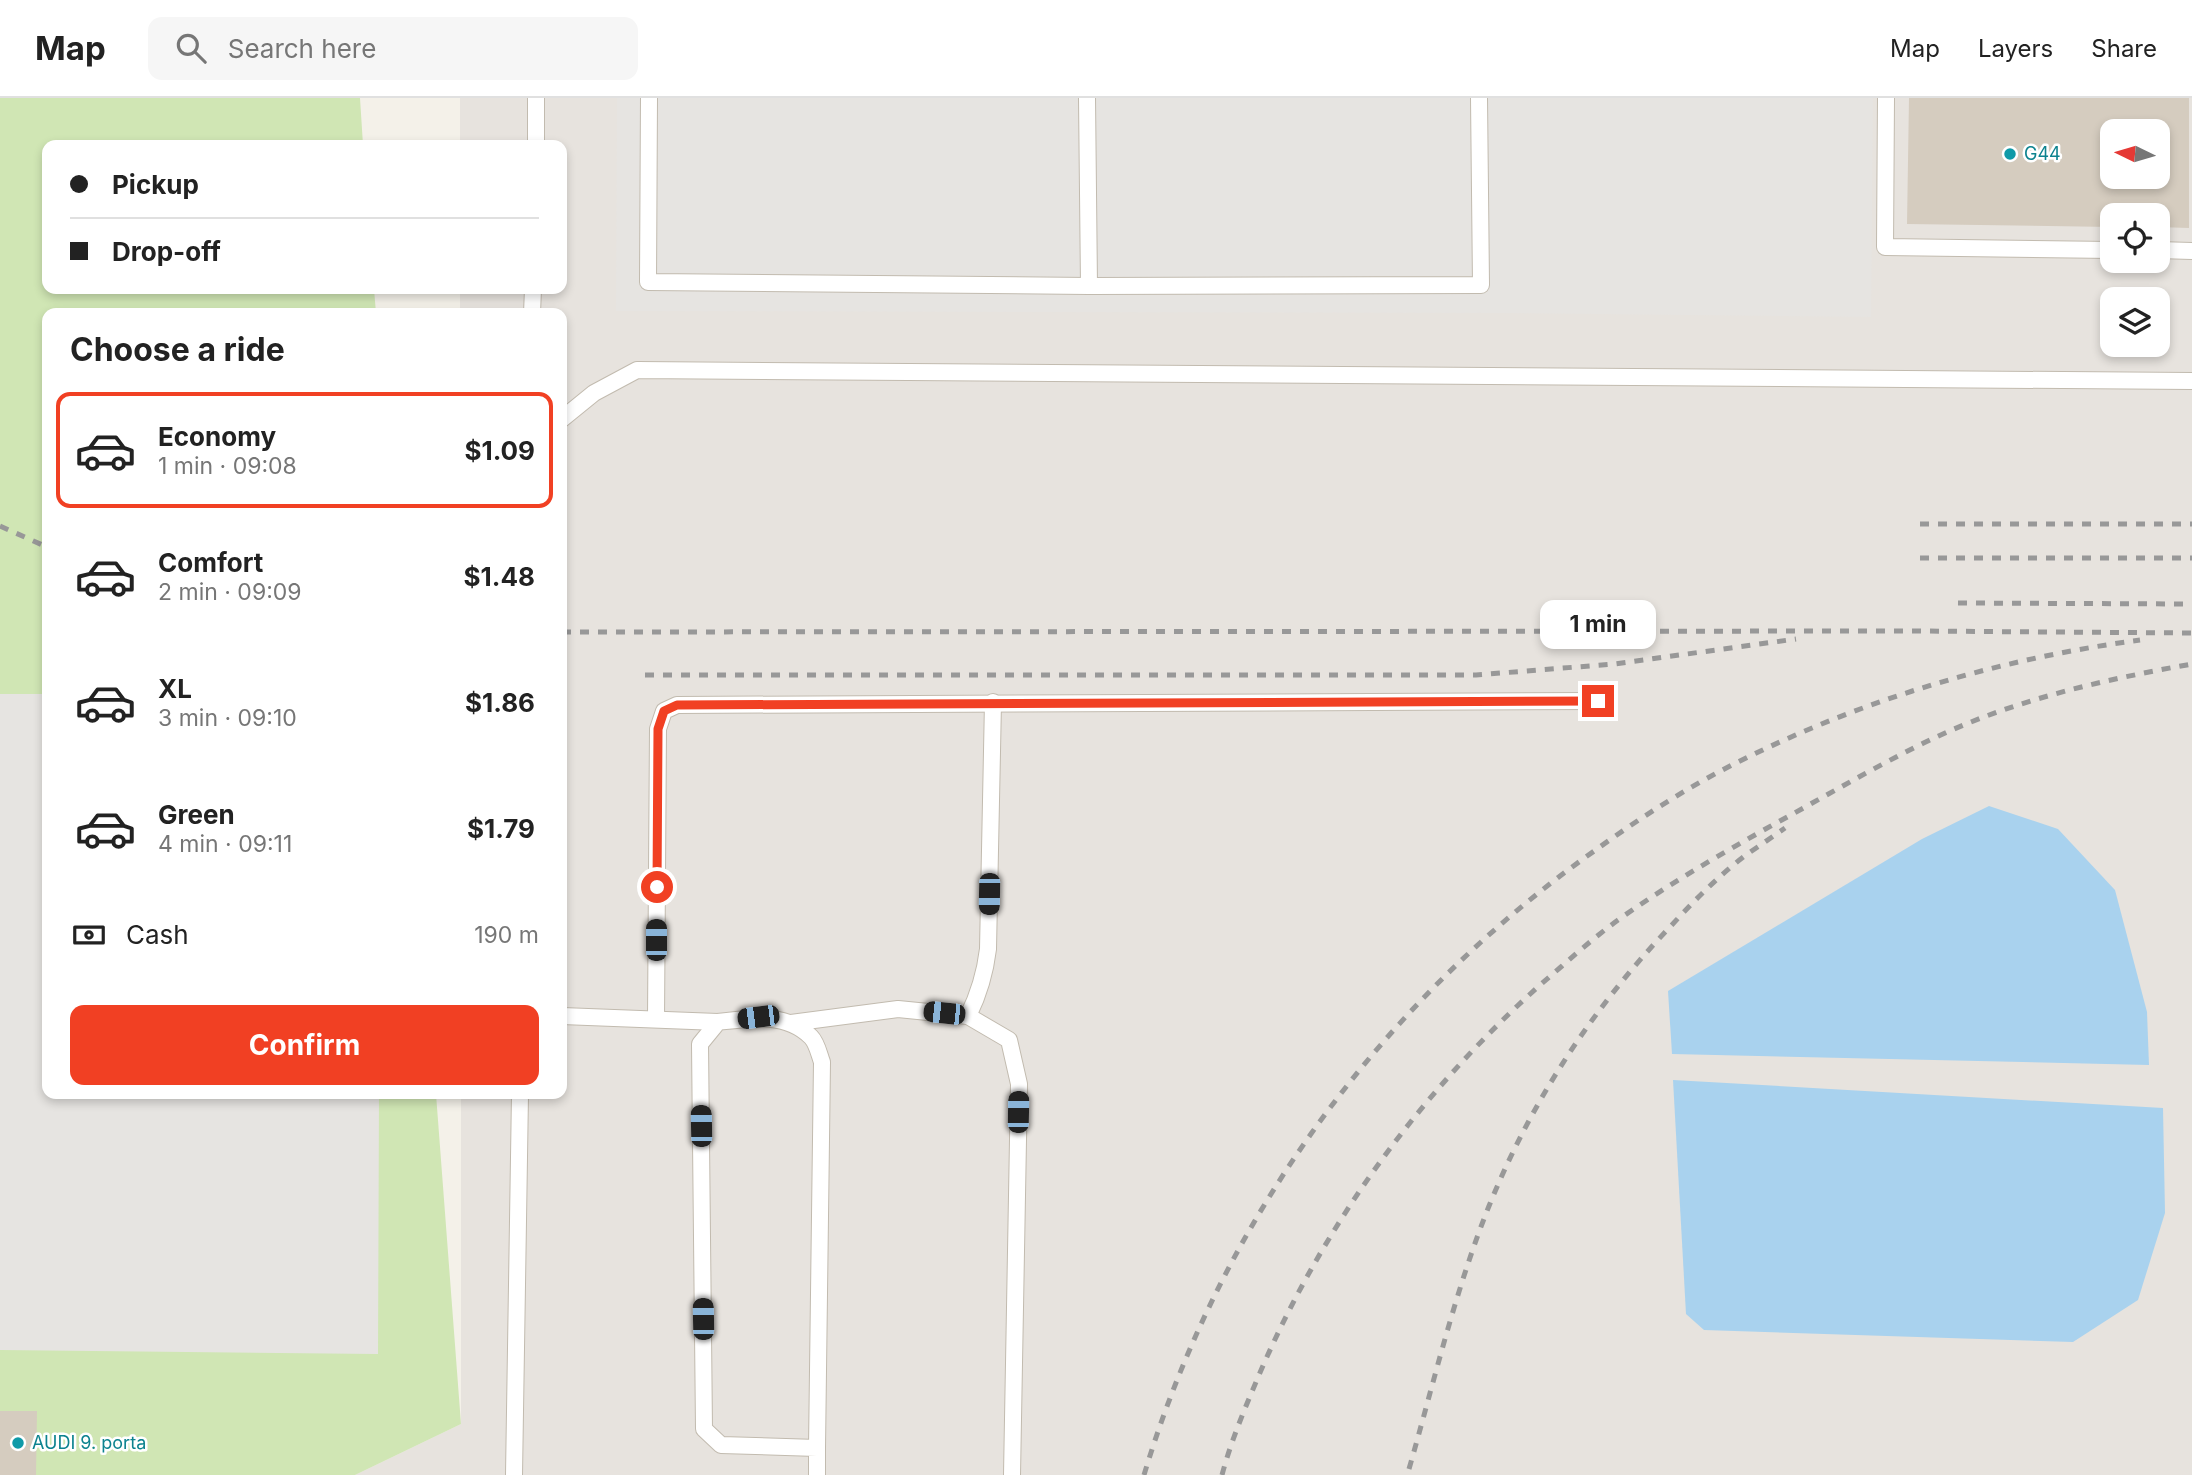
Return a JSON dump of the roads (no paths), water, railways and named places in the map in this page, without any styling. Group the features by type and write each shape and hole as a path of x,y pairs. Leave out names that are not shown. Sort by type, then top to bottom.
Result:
{"lane":[{"path":"536,98 536,140"},
{"path":"649,98 648,282 1088,286 1481,285 1479,98"},
{"path":"1087,98 1088,286"},
{"path":"1886,98 1885,247 2100,250"},
{"path":"2170,250 2192,251"},
{"path":"567,415 594,393 637,370 2192,381"},
{"path":"656,1019 658,729 664,711 677,705 1598,701"},
{"path":"968,1016 982,985 988,949 993,702"},
{"path":"567,1016 718,1022 758,1017 791,1023 898,1009 968,1016 1009,1040 1019,1084 1012,1475"},
{"path":"718,1022 700,1044 704,1429 721,1445 817,1448"},
{"path":"791,1023 813,1039 822,1062 817,1475"},
{"path":"514,1475 520,1099"}],"water":[{"path":"1989,806 2058,829 2115,890 2147,1012 2149,1065 1672,1054 1668,991 1922,839"},
{"path":"1673,1080 2163,1108 2165,1213 2138,1300 2073,1342 1704,1330 1686,1314"}],"railway":[{"path":"1920,524 2192,524"},
{"path":"0,526 42,545"},
{"path":"1920,558 2192,558"},
{"path":"1958,603 2192,604"},
{"path":"567,632 2192,633"},
{"path":"645,675 1476,675 1614,664 1796,639"},
{"path":"1144,1475 1176,1382 1216,1292 1264,1206 1318,1124 1379,1047 1446,975 1519,909 1597,849 1663,804 1714,774 1780,742 1880,702 1931,685 2034,658 2140,640"},
{"path":"1222,1475 1244,1412 1286,1317 1316,1260 1386,1153 1469,1055 1514,1009 1583,948 1611,925 1702,865 1930,740 1993,713 2058,693 2192,664"},
{"path":"1409,1469 1455,1304 1477,1238 1506,1168 1544,1094 1589,1024 1641,959 1716,880 1785,828"}],"place":[{"name":"G44","path":"2010,154"},
{"name":"AUDI 9. porta","path":"18,1443"}]}
